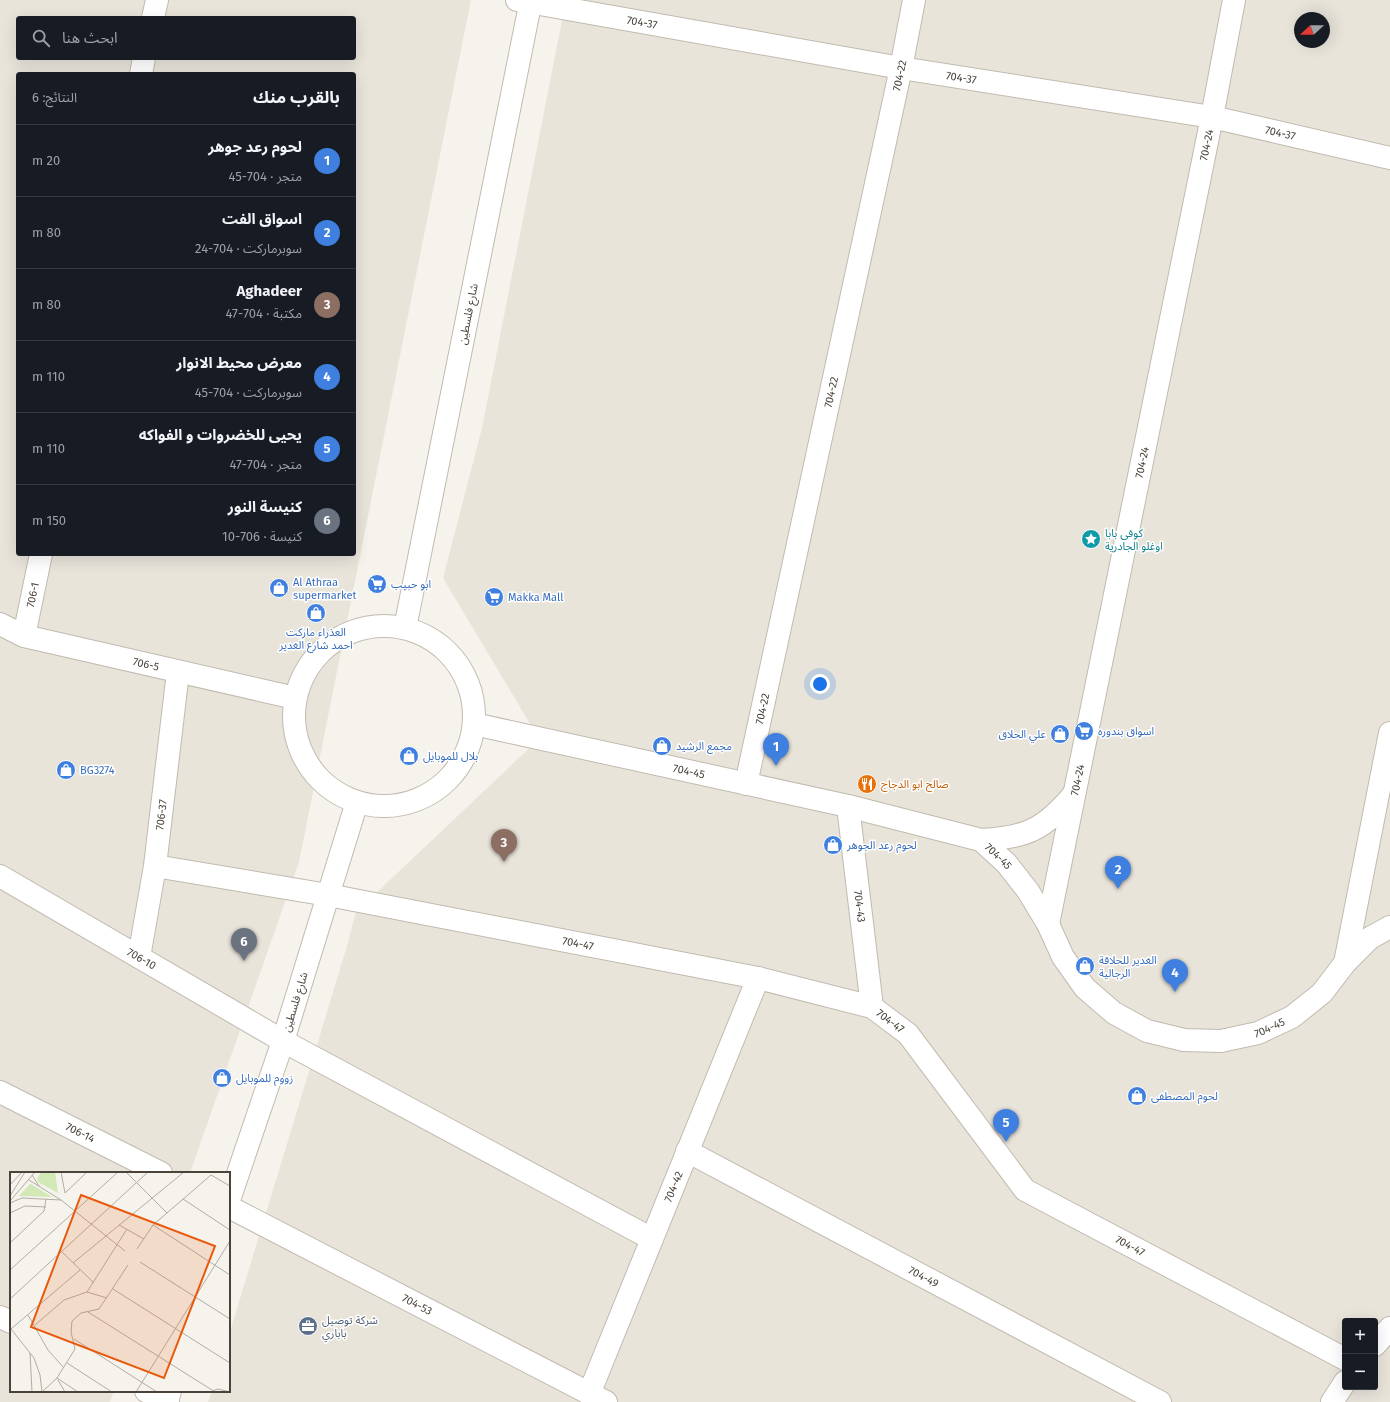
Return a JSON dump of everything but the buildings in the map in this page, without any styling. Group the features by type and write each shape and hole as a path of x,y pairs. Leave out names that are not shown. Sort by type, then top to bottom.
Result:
{"street":[{"path":"153,16 156,0"},
{"name":"704-22","path":"746,784 901,68 914,0"},
{"name":"704-24","path":"1048,924 1212,117 1234,0"},
{"name":"704-37","path":"526,1 901,68 1212,117 1390,158"},
{"name":"شارع فلسطين","path":"404,628 526,1"},
{"path":"141,72 144,60"},
{"name":"706-1","path":"24,636 41,556"},
{"name":"706-5","path":"0,624 24,636 294,698"},
{"path":"387,625 404,628 434,640 452,656 466,677 473,700 474,724 465,758 443,786 412,803 377,807 344,798 319,780 302,756 294,728 294,698 303,674 318,653 338,637 361,628 387,625"},
{"name":"706-37","path":"139,957 155,866 178,672"},
{"name":"704-45","path":"474,724 848,806 981,840 1007,864 1028,891 1048,924 1063,957 1085,988 1114,1013 1147,1031 1184,1040 1221,1041 1258,1033 1292,1016 1322,993 1345,963 1370,938 1390,927"},
{"path":"1345,963 1390,733"},
{"path":"981,840 1003,839 1024,834 1049,820 1060,811 1074,794"},
{"name":"شارع فلسطين","path":"230,1197 283,1041 357,802"},
{"name":"704-43","path":"848,806 872,1007"},
{"name":"704-47","path":"155,866 328,895 758,978 872,1007 908,1034 1025,1190 1342,1357"},
{"name":"706-10","path":"0,876 283,1041 652,1239"},
{"name":"704-42","path":"598,1398 652,1239 758,978"},
{"name":"706-14","path":"0,1092 159,1172"},
{"name":"704-49","path":"687,1151 1160,1402"},
{"name":"704-53","path":"230,1208 598,1398"},
{"path":"0,1317 10,1322"},
{"path":"1378,1342 1390,1328"},
{"path":"1332,1402 1342,1387"},
{"path":"148,1392 167,1402 170,1392"}],"shaded area":[{"path":"0,0 471,0 299,862 190,1172 10,1172 10,1392 114,1392 110,1402 0,1402"},
{"path":"566,0 1390,0 1390,1402 208,1402 212,1392 230,1392 230,1332 356,912 539,739 443,578 482,428"}],"place":[{"name":"كوفي بابا اوغلو الجادرية","path":"1091,539"},
{"name":"ابو حبيب","path":"377,584"},
{"name":"Al Athraa supermarket","path":"279,588"},
{"name":"Makka Mall","path":"494,597"},
{"name":"العذراء ماركت احمد شارع الغدير","path":"316,613"},
{"name":"اسواق بندوره","path":"1084,731"},
{"name":"علي الحلاق","path":"1060,734"},
{"name":"مجمع الرشيد","path":"662,746"},
{"name":"بلال للموبايل","path":"409,756"},
{"name":"لحوم رعد جوهر","path":"776,766"},
{"name":"BG3274","path":"66,770"},
{"name":"صالح ابو الدجاج","path":"867,784"},
{"name":"لحوم رعد الجوهر","path":"833,845"},
{"name":"Aghadeer","path":"504,862"},
{"name":"اسواق الفت","path":"1118,889"},
{"name":"كنيسة النور","path":"244,961"},
{"name":"الغدير للحلاقة الرجالية","path":"1085,966"},
{"name":"معرض محيط الانوار","path":"1175,992"},
{"name":"زووم للموبايل","path":"222,1078"},
{"name":"لحوم المصطفى","path":"1137,1096"},
{"name":"يحيى للخضروات و الفواكه","path":"1006,1142"},
{"name":"شركة توصيل باباري","path":"308,1326"}]}
